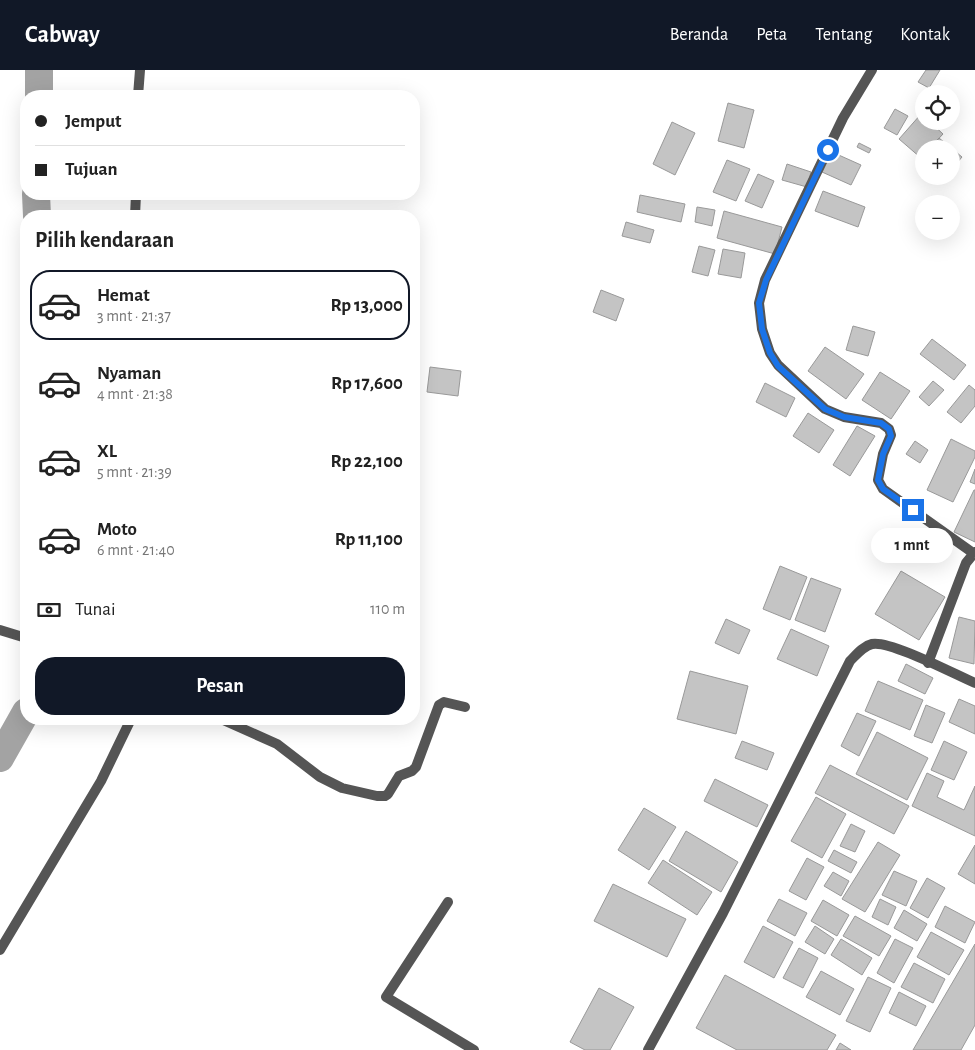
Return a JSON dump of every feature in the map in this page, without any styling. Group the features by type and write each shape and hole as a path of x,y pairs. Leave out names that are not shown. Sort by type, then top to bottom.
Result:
{"street":[{"path":"138,90 140,70"},
{"path":"872,70 843,118 766,280 759,303 762,329 770,353 778,366 825,409 844,417 881,423 889,429 891,436 883,454 878,480 883,489 974,552 966,563 928,663"},
{"path":"0,630 20,635"},
{"path":"648,1050 727,904 850,661 864,648 872,644 880,644 902,651 975,683"},
{"path":"234,725 277,744 327,781 342,788 385,796 400,776 412,771 416,767 439,705 444,702 465,708"},
{"path":"0,950 101,781 128,725"},
{"path":"448,902 386,996 474,1050"}],"building":[{"path":"926,70 940,70 931,85 924,85 918,82"},
{"path":"728,103 754,110 744,148 718,141"},
{"path":"895,109 908,116 897,135 884,128"},
{"path":"915,121 915,130 939,130 943,134 937,140 915,140 915,153 899,139"},
{"path":"672,122 695,133 675,175 653,164"},
{"path":"859,143 871,149 869,153 857,147"},
{"path":"832,152 861,165 851,185 822,172"},
{"path":"727,160 750,169 736,201 713,192"},
{"path":"787,164 811,172 807,187 782,180"},
{"path":"758,174 774,181 762,208 745,201"},
{"path":"823,191 865,207 858,227 815,211"},
{"path":"640,195 685,204 681,222 637,212"},
{"path":"697,207 715,210 712,226 695,222"},
{"path":"724,211 782,227 775,254 717,238"},
{"path":"626,222 654,230 650,243 622,236"},
{"path":"699,246 715,250 708,276 692,272"},
{"path":"723,249 745,253 741,278 718,274"},
{"path":"601,290 624,299 616,321 593,312"},
{"path":"853,326 875,332 868,356 846,350"},
{"path":"932,339 966,365 954,380 920,354"},
{"path":"825,347 864,374 846,399 808,371"},
{"path":"430,367 461,371 458,396 427,392"},
{"path":"880,372 910,391 891,419 862,400"},
{"path":"933,381 944,390 929,406 919,397"},
{"path":"765,383 795,398 786,417 756,402"},
{"path":"969,385 975,390 975,406 961,423 947,412"},
{"path":"808,413 834,430 819,453 793,436"},
{"path":"857,426 875,436 850,476 833,465"},
{"path":"951,439 975,451 975,457 953,502 927,490"},
{"path":"915,441 928,450 920,463 906,454"},
{"path":"975,469 975,484 970,482"},
{"path":"975,490 975,542 954,532"},
{"path":"780,566 807,577 790,620 763,609"},
{"path":"901,571 945,597 919,640 875,614"},
{"path":"811,578 841,589 825,632 795,620"},
{"path":"959,617 975,621 974,664 949,658"},
{"path":"726,619 750,630 739,654 715,643"},
{"path":"791,629 829,646 817,676 777,659"},
{"path":"906,664 933,678 925,694 898,681"},
{"path":"690,671 748,686 736,734 677,719"},
{"path":"878,681 923,700 910,730 865,711"},
{"path":"959,699 975,706 975,734 949,722"},
{"path":"926,705 945,713 932,743 914,736"},
{"path":"857,713 876,721 859,756 841,746"},
{"path":"877,732 928,758 907,800 856,774"},
{"path":"742,741 774,753 767,770 735,758"},
{"path":"944,741 967,752 954,780 931,770"},
{"path":"830,765 909,806 894,834 815,793"},
{"path":"927,773 944,781 937,797 964,810 975,786 975,836 912,806"},
{"path":"715,779 768,805 757,827 704,801"},
{"path":"816,797 846,814 822,858 791,841"},
{"path":"644,808 676,827 649,870 618,850"},
{"path":"851,824 865,831 855,852 840,846"},
{"path":"686,831 738,862 721,892 669,861"},
{"path":"878,842 900,855 865,912 842,899"},
{"path":"975,845 975,884 958,874"},
{"path":"834,850 857,862 851,873 828,861"},
{"path":"807,858 824,867 806,900 789,891"},
{"path":"663,860 712,892 697,915 648,883"},
{"path":"894,871 917,881 906,906 882,895"},
{"path":"833,872 849,881 841,896 824,886"},
{"path":"927,878 945,888 928,918 910,908"},
{"path":"613,884 686,919 667,957 594,921"},
{"path":"779,899 807,913 795,936 767,921"},
{"path":"880,899 896,907 888,925 872,917"},
{"path":"823,900 849,915 837,936 811,921"},
{"path":"945,906 975,922 965,943 935,927"},
{"path":"904,910 927,924 917,941 894,928"},
{"path":"855,916 891,936 879,956 843,936"},
{"path":"763,926 793,942 774,978 744,962"},
{"path":"815,926 834,939 825,954 805,942"},
{"path":"931,932 964,950 949,975 917,957"},
{"path":"841,939 872,958 862,975 831,955"},
{"path":"895,939 913,948 894,983 877,973"},
{"path":"975,944 975,1025 961,1050 913,1050"},
{"path":"799,948 818,958 803,988 783,978"},
{"path":"914,963 945,979 933,1003 901,987"},
{"path":"821,971 854,989 840,1015 806,997"},
{"path":"725,975 836,1035 827,1050 737,1050 696,1028"},
{"path":"868,977 891,988 870,1032 846,1021"},
{"path":"599,988 634,1007 610,1050 585,1050 570,1042"},
{"path":"899,992 926,1006 916,1026 889,1013"},
{"path":"840,1043 851,1050 836,1050"}],"waterway":[{"path":"39,70 39,90"},
{"path":"36,200 37,210"},
{"path":"0,758 20,723"}],"route":[{"path":"828,150 766,280 759,303 762,329 770,353 778,366 825,409 844,417 881,423 889,429 891,436 883,454 878,480 883,489 913,510"}]}
